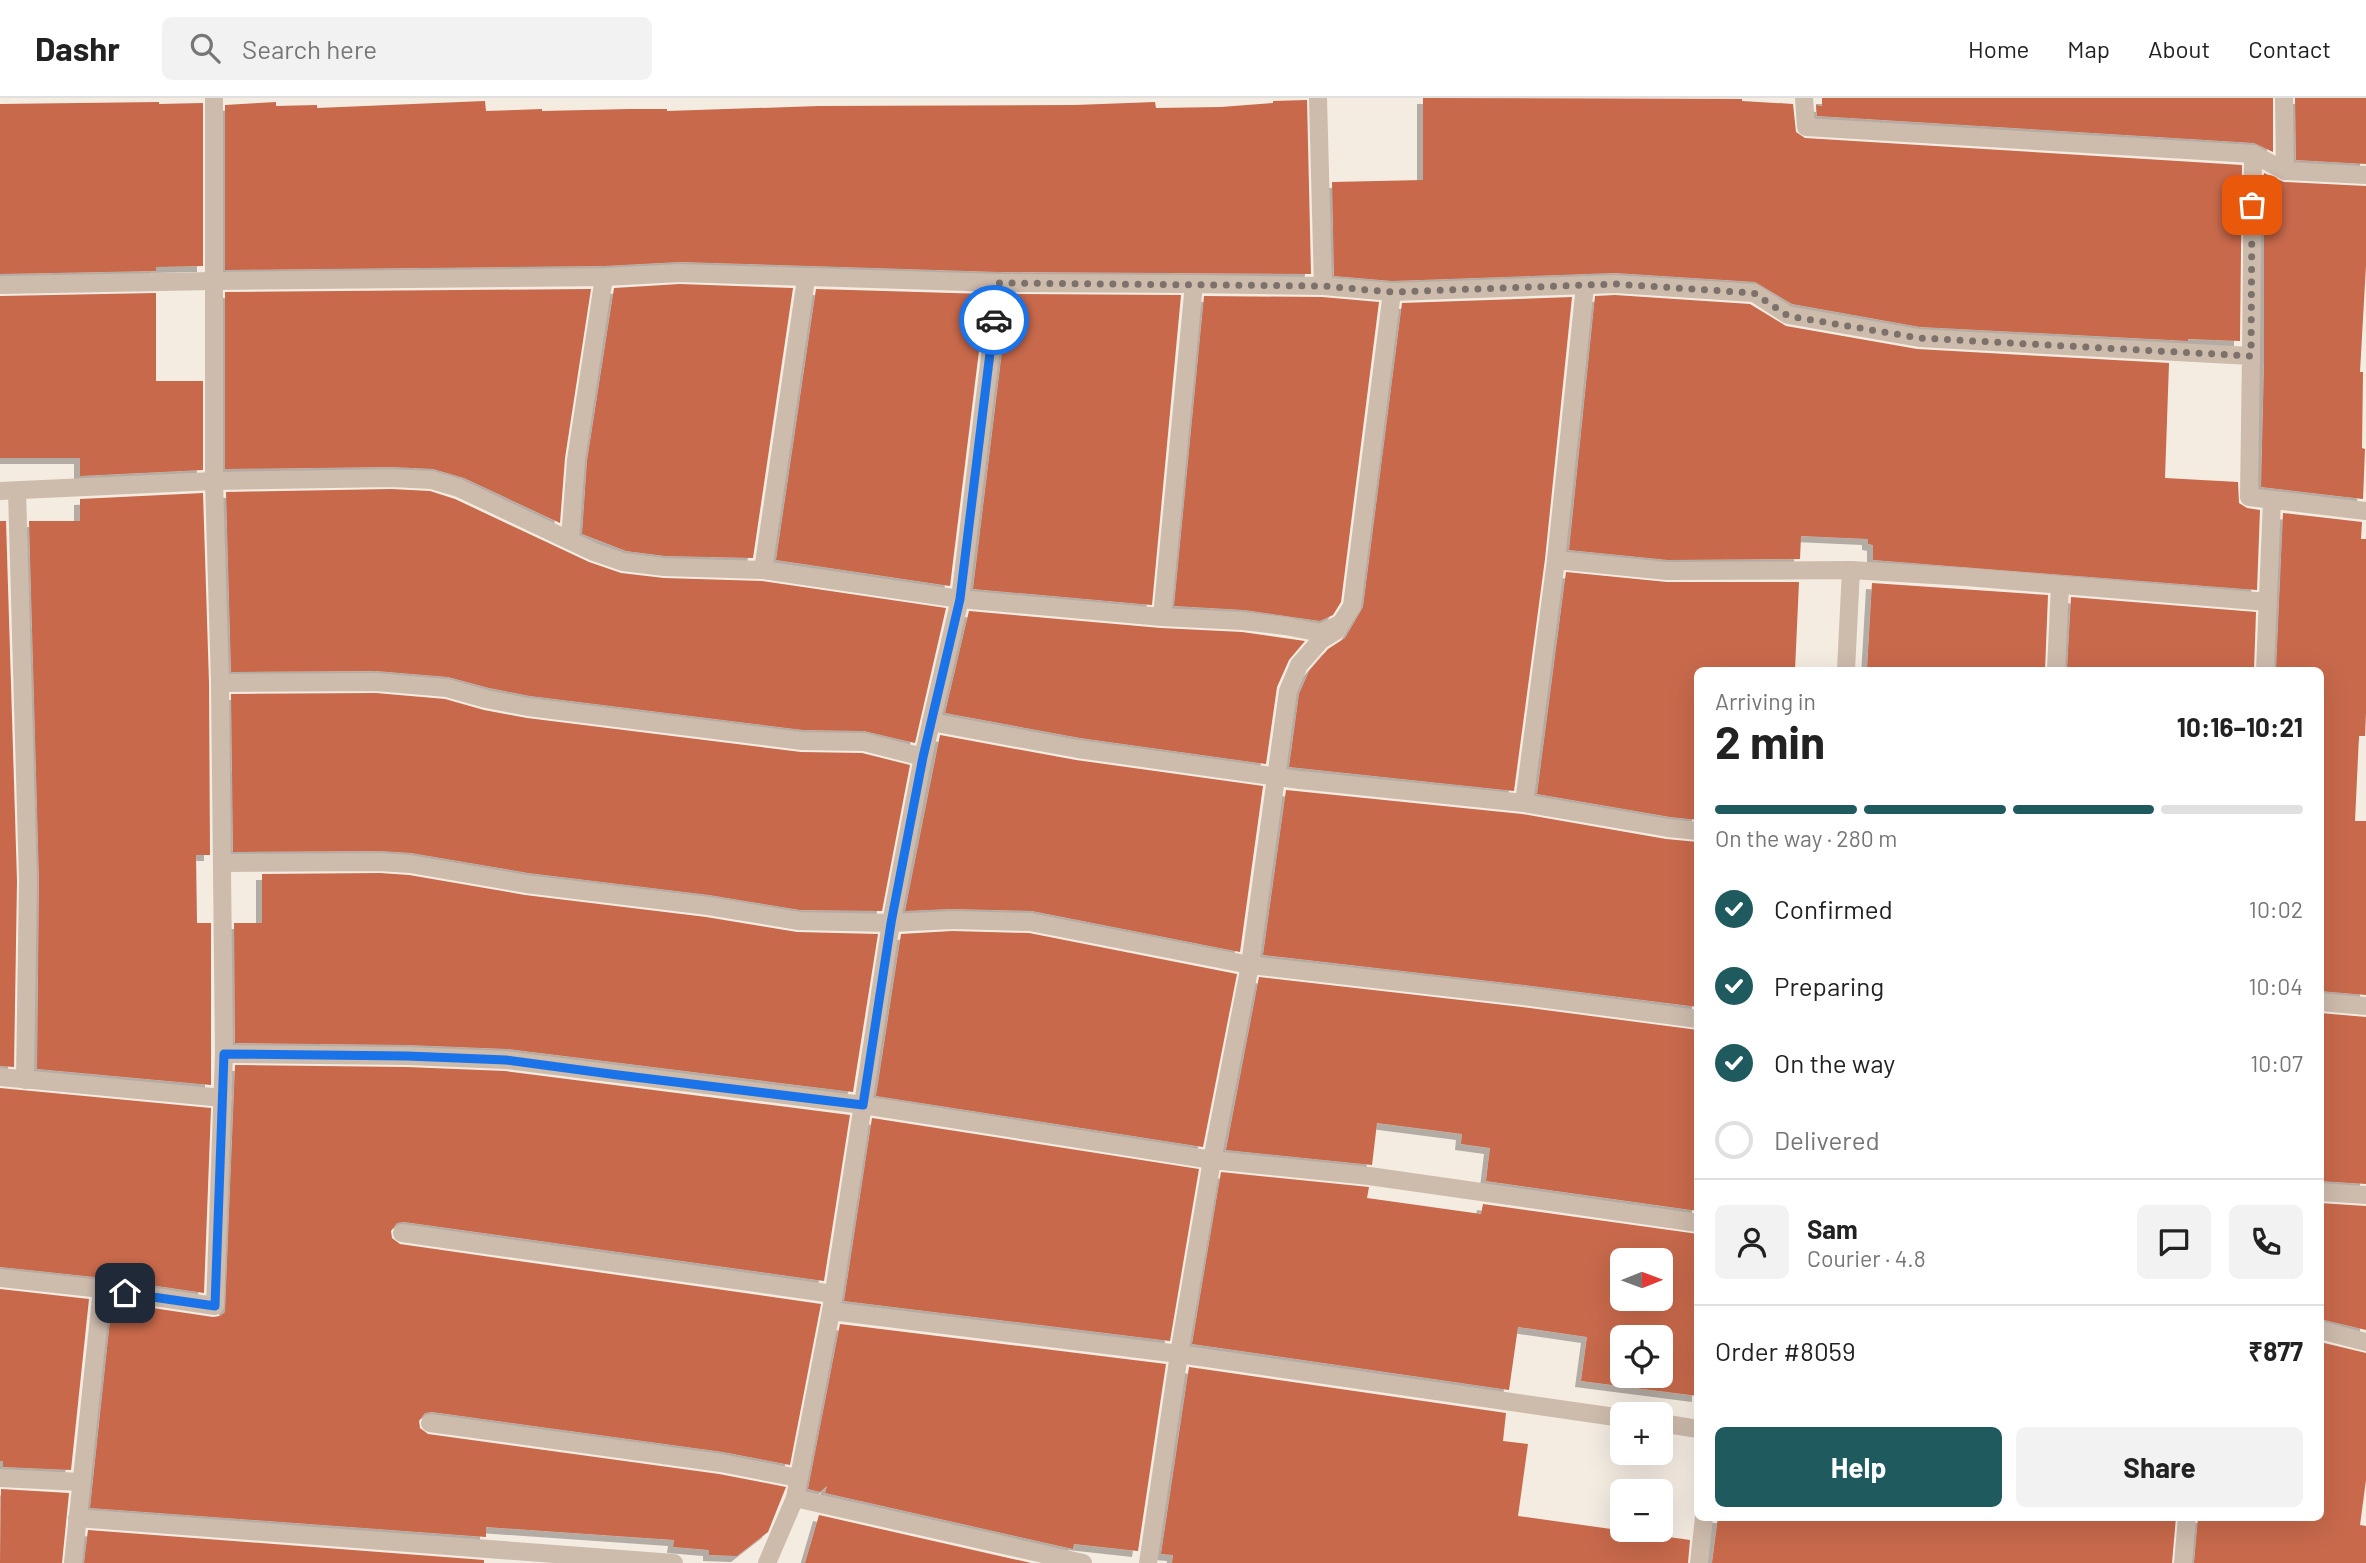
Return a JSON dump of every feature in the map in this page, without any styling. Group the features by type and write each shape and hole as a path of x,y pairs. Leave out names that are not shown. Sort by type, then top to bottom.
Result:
{"street":[{"path":"0,1278 102,1289 215,1306 224,1054 220,683 214,481 214,98"},
{"path":"1318,98 1323,286"},
{"path":"1804,98 1806,127 2253,154 2286,172 2366,175"},
{"path":"2284,98 2286,172"},
{"path":"2253,154 2249,497 2366,511"},
{"path":"0,285 604,277 680,273 999,283 1323,286 1392,292 1615,284 1754,293 1788,316 1919,338 2251,356"},
{"path":"570,540 576,460 604,277"},
{"path":"763,570 806,279"},
{"path":"767,1563 795,1498 832,1303 891,923 930,722 960,599 999,283"},
{"path":"1162,617 1194,284"},
{"path":"1524,803 1556,560 1585,286"},
{"path":"1148,1563 1212,1160 1250,965 1288,691 1299,665 1321,640 1336,631 1352,606 1392,292"},
{"path":"26,1080 28,881 8,491 214,481 391,478 432,480 458,488 623,562 664,567 763,570 960,599 1162,617 1243,621 1321,633 1340,624"},
{"path":"2265,667 2272,500"},
{"path":"1556,560 1667,571 1851,569 2269,602"},
{"path":"1846,667 1851,569"},
{"path":"2056,667 2060,585"},
{"path":"220,683 376,682 447,688 486,699 528,706 802,741 864,742 923,757"},
{"path":"930,722 1078,749 1300,780 1524,803 1694,831"},
{"path":"222,863 410,864 526,884 708,906 799,921 1030,922 1250,965 1694,1018"},
{"path":"2324,1002 2366,1006"},
{"path":"224,1054 506,1060 863,1105 1212,1160 1369,1176 1694,1222"},
{"path":"0,1077 223,1098"},
{"path":"2324,1192 2366,1195"},
{"path":"402,1233 832,1303 1610,1416"},
{"path":"73,1563 102,1289"},
{"path":"2324,1331 2366,1342"},
{"path":"430,1423 721,1463 798,1478"},
{"path":"1673,1425 1694,1428"},
{"path":"0,1478 81,1482"},
{"path":"795,1498 1083,1563"},
{"path":"77,1518 674,1563"},
{"path":"1699,1563 1704,1521"},
{"path":"2183,1563 2187,1521"}],"building":[{"path":"1423,98 1742,99 1793,104 1796,132 1805,138 2242,165 2240,341 2188,341 1920,327 1792,304 1755,282 1615,273 1392,281 1334,276 1332,182 1423,180"},
{"path":"1822,98 2273,98 2273,152 2254,143 1817,116 1816,105 1822,106"},
{"path":"2295,98 2366,98 2366,164 2296,160"},
{"path":"1307,100 1311,274 999,272 680,262 604,266 225,270 225,105 276,102 276,106 317,105 317,108 485,101 486,111 667,111 819,106 1155,102 1156,108 1221,107"},
{"path":"203,103 203,266 156,267 156,271 0,274 0,104"},
{"path":"2264,173 2284,182 2366,186 2366,265 2360,372 2363,372 2362,448 2365,449 2363,499 2261,487"},
{"path":"680,284 793,288 753,558 665,556 626,551 582,534 587,461 614,288"},
{"path":"591,289 565,458 560,523 464,478 433,469 225,469 225,292"},
{"path":"816,289 986,294 950,586 776,560"},
{"path":"156,293 156,381 203,381 203,470 80,476 80,458 0,458 0,296"},
{"path":"1009,294 1181,295 1152,605 973,589"},
{"path":"1204,296 1322,297 1379,302 1341,602 1333,615 1320,621 1244,610 1174,606"},
{"path":"1595,296 1750,304 1786,326 1917,349 2169,363 2165,478 2238,482 2239,503 2247,508 2260,510 2257,590 1873,560 1873,545 1868,544 1868,539 1801,536 1800,559 1668,560 1569,550"},
{"path":"1572,297 1545,559 1514,791 1289,767 1299,694 1309,671 1328,649 1345,638 1363,607 1402,303"},
{"path":"391,489 430,491 455,499 589,562 621,573 664,578 762,581 946,608 915,743 864,731 803,730 530,696 448,677 376,671 231,672 226,492"},
{"path":"203,493 209,683 210,855 196,855 197,923 211,923 211,1085 37,1069 39,881 29,521 80,521 80,499"},
{"path":"2283,513 2362,522 2361,539 2366,539 2366,712 2365,736 2359,736 2355,821 2366,821 2366,995 2324,991 2324,667 2276,667"},
{"path":"0,521 6,521 17,881 14,1067 0,1066"},
{"path":"1566,572 1667,582 1799,582 1795,667 1694,667 1694,820 1537,794"},
{"path":"1872,583 2048,595 2045,667 1867,667"},
{"path":"2071,597 2256,612 2254,667 2067,667"},
{"path":"969,611 1161,628 1242,632 1305,641 1289,660 1277,687 1266,764 1080,738 945,713"},
{"path":"376,693 445,699 527,718 801,752 862,753 910,765 882,911 800,910 709,895 528,873 411,853 233,852 231,694"},
{"path":"940,735 1076,760 1263,786 1240,952 1032,911 905,911"},
{"path":"1286,790 1522,814 1694,842 1694,1006 1263,955"},
{"path":"262,874 409,875 525,895 706,917 797,932 878,934 853,1092 507,1049 235,1043 234,923 262,923"},
{"path":"952,931 1029,933 1237,974 1203,1147 876,1096 901,934"},
{"path":"1259,977 1694,1029 1694,1210 1486,1181 1490,1148 1461,1144 1462,1134 1377,1123 1372,1165 1226,1150"},
{"path":"2324,1013 2366,1017 2366,1184 2324,1181"},
{"path":"235,1065 505,1071 850,1115 824,1281 404,1222 397,1223 391,1231 392,1238 400,1244 821,1304 790,1465 723,1452 432,1412 425,1413 419,1421 420,1428 428,1434 719,1474 786,1487 768,1532 737,1556 709,1555 709,1550 673,1547 674,1540 486,1527 486,1537 90,1508 112,1302 213,1317 225,1312"},
{"path":"0,1088 211,1108 204,1293 104,1278 0,1267"},
{"path":"872,1118 1199,1169 1170,1341 844,1301"},
{"path":"1221,1172 1369,1187 1367,1198 1481,1214 1483,1204 1694,1233 1694,1395 1636,1388 1673,1388 1673,1325 1610,1325 1610,1385 1581,1381 1587,1337 1518,1327 1509,1390 1192,1344"},
{"path":"2324,1203 2366,1206 2366,1330 2324,1320"},
{"path":"0,1289 89,1299 71,1470 3,1467 3,1461 0,1461"},
{"path":"840,1324 1166,1364 1138,1551 1074,1544 1073,1549 825,1493 827,1486 820,1492 808,1489"},
{"path":"2324,1343 2366,1353 2366,1480 2360,1525 2366,1526 2366,1563 2194,1563 2198,1521 2324,1521"},
{"path":"1189,1367 1506,1413 1503,1441 1528,1444 1518,1516 1610,1529 1610,1542 1673,1542 1673,1538 1690,1540 1688,1563 1172,1563 1173,1555 1161,1554"},
{"path":"1,1489 69,1493 62,1563 0,1563"},
{"path":"819,1515 1031,1563 805,1563"},
{"path":"1717,1521 2176,1521 2172,1563 1712,1563"},
{"path":"88,1530 484,1560 484,1563 84,1563"}],"way so far":[{"path":"994,320 999,283 1323,286 1392,292 1615,284 1754,293 1788,316 1919,338 2251,356 2252,205"}],"route":[{"path":"125,1293 215,1306 224,1054 506,1060 863,1105 891,923 930,722 960,599 994,320"}]}
